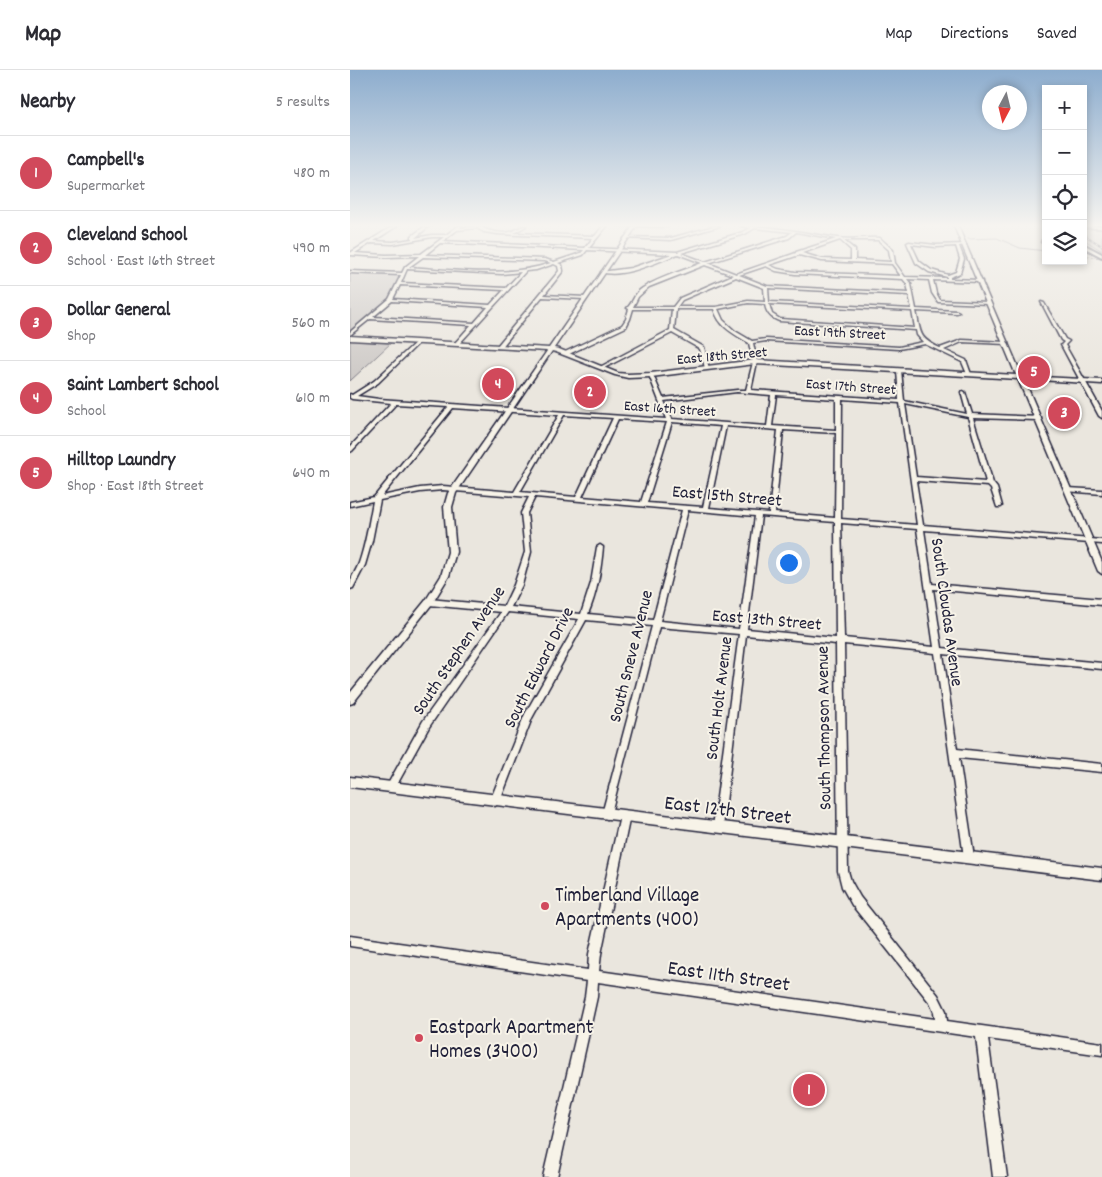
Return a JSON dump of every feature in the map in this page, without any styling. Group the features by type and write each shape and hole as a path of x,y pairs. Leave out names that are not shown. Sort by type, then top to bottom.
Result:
{"street":[{"path":"350,334 391,300 402,278"},
{"path":"456,344 518,278"},
{"path":"499,347 556,278"},
{"path":"350,700 429,602 442,582 450,564 451,538 448,507 455,489 599,278"},
{"path":"567,353 624,326 628,320 629,308 634,298 645,288 669,278"},
{"path":"672,331 674,308 682,299 731,278"},
{"path":"744,278 766,286 911,294"},
{"path":"897,278 949,278 980,281"},
{"path":"904,278 909,284 919,335 926,343 964,361 969,374"},
{"path":"979,278 1102,571"},
{"path":"931,279 934,293 940,301 989,303"},
{"path":"399,284 507,289"},
{"path":"766,286 768,315 783,321 917,329"},
{"path":"541,296 585,298"},
{"path":"391,300 491,306"},
{"path":"629,308 716,308 741,302 957,312"},
{"path":"1042,303 1063,340 1067,341 1063,345 1102,416"},
{"path":"716,308 718,317 723,324 751,342 755,362 748,392"},
{"path":"370,318 474,324"},
{"path":"602,368 672,331"},
{"path":"672,331 702,348 707,368"},
{"name":"East 18th Street","path":"350,338 550,350 567,353 622,375 650,375 755,362 1102,382"},
{"name":"East 19th Street","path":"751,342 766,340 898,348 926,343"},
{"path":"941,349 962,341 1006,344"},
{"path":"351,397 376,382 417,342"},
{"name":"South Cloudas Avenue","path":"899,370 928,586 969,858"},
{"path":"644,503 670,420 650,375"},
{"name":"East 17th Street","path":"661,400 718,392 748,392 902,402 971,416 1038,418"},
{"path":"964,392 990,484 994,488 999,506"},
{"path":"770,427 774,394"},
{"name":"East 16th Street","path":"351,397 395,402 839,432"},
{"name":"South Thompson Avenue","path":"839,398 838,519 843,871 846,883 853,895 934,999 940,1011 942,1026"},
{"path":"350,450 395,402"},
{"path":"350,586 362,565 377,498 452,406"},
{"path":"516,494 563,413"},
{"path":"579,498 616,417"},
{"path":"706,509 724,424"},
{"path":"772,514 781,428"},
{"path":"914,479 990,484"},
{"name":"East 15th Street","path":"350,504 420,490 455,489 1102,542"},
{"path":"1068,490 1102,492"},
{"name":"South Stephen Avenue","path":"391,787 426,724 506,610 523,572 528,552 524,512 533,495"},
{"name":"South Sneve Avenue","path":"607,814 686,507"},
{"name":"South Holt Avenue","path":"718,827 758,513"},
{"name":"South Edward Drive","path":"495,801 528,717 583,618 594,590 600,546"},
{"path":"928,586 1102,602"},
{"name":"East 13th Street","path":"429,602 1102,666"},
{"path":"350,687 360,688"},
{"path":"954,753 1102,768"},
{"name":"East 12th Street","path":"350,782 1102,874"},
{"path":"550,1177 591,997 595,954 625,816"},
{"name":"East 11th Street","path":"350,941 1102,1049"},
{"path":"981,1032 1000,1177"}],"shaded area":[{"path":"350,278 401,278 391,300 350,334"},
{"path":"350,338 392,342 350,381"}],"place":[{"name":"Hilltop Laundry","path":"1034,372"},
{"name":"Saint Lambert School","path":"498,384"},
{"name":"Cleveland School","path":"590,392"},
{"name":"Dollar General","path":"1064,413"},
{"name":"Timberland Village Apartments (400)","path":"545,906"},
{"name":"Eastpark Apartment Homes (3400)","path":"419,1038"},
{"name":"Campbell's","path":"809,1090"}]}
